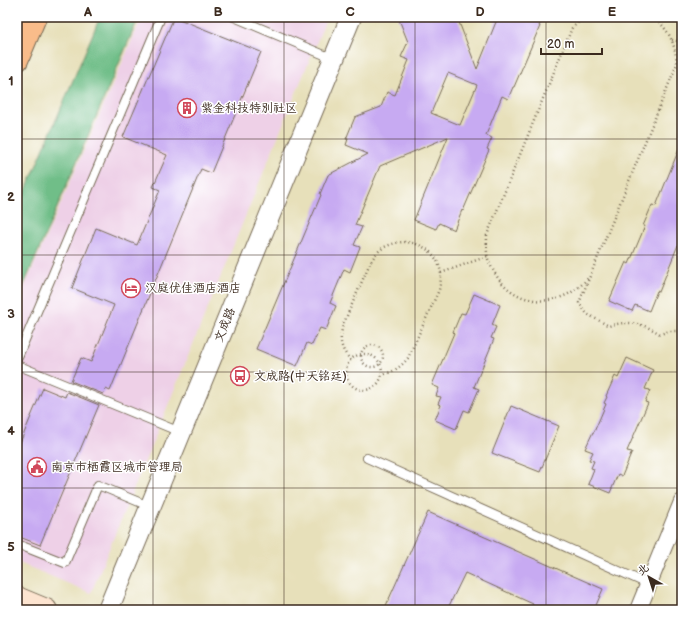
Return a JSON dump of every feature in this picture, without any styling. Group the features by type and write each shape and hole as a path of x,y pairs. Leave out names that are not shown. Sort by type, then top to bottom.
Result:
{"main road":[{"path":"17,60 35,17"},
{"path":"17,598 46,610"}],"street":[{"name":"文成路","path":"108,610 351,17"},
{"path":"638,610 682,502"}],"lane":[{"path":"17,359 161,17"},
{"path":"234,17 334,59"},
{"path":"17,365 181,432"},
{"path":"367,458 648,584"},
{"path":"17,544 65,563 98,485 151,507"}],"path":[{"path":"584,17 572,28 487,234 486,247 493,270 500,281 508,289 519,296 542,301 554,300 574,291 583,284 591,274"},
{"path":"653,17 665,28 672,40 676,51 677,64 579,303 587,314 609,326 622,323 635,323 644,325 660,334 670,331 682,331"},
{"path":"672,40 682,42"},
{"path":"351,360 343,349 341,334 343,325 374,256 387,245 396,242 416,243 423,246 435,257 441,273 439,290 408,358 397,370 382,375"},
{"path":"441,273 488,256"},
{"path":"375,346 382,354 382,360 374,367 368,367 361,358 361,355 365,348 375,346"},
{"path":"361,355 370,355 377,359 380,363 382,372 381,379 372,389 358,389 352,386 348,380 346,373 347,366 351,360 361,355"}],"shaded area":[{"path":"142,17 327,17 91,593 17,562 17,304"}],"green space":[{"path":"100,17 139,17 17,301 17,211"}],"building":[{"path":"174,17 261,52 211,173 201,169 110,391 106,389 103,394 71,381 81,358 91,362 114,305 72,288 96,228 137,245 160,190 153,187 167,155 123,137"},
{"path":"398,17 457,17 477,69 498,17 543,17 508,99 502,96 486,135 492,138 487,149 489,150 454,230 439,223 436,229 414,220 448,137 380,166 355,225 362,227 354,245 360,247 350,272 344,269 330,303 336,306 326,330 320,328 312,345 307,343 297,366 256,349 328,175 368,154 346,145 348,139 346,139 355,117 381,107 387,92 395,95 409,60 401,57 408,42","holes":["448,73 477,85 460,125 431,113"]},
{"path":"681,144 682,246 678,245 659,292 657,291 649,311 635,305 632,311 609,301 626,262 629,264 652,205 656,206"},
{"path":"474,294 500,305 492,325 496,327 491,338 494,339 474,387 479,389 469,412 464,410 456,429 435,420 441,405 438,404 441,397 436,396 439,388 432,385 461,313 465,314"},
{"path":"627,358 653,370 645,389 650,390 645,402 648,403 627,451 632,452 622,476 618,474 610,493 588,484 594,469 591,468 594,461 589,460 593,452 585,449 606,404 604,403 607,397 606,396 615,376 618,378"},
{"path":"43,388 65,397 67,392 99,405 40,545 17,536 17,450"},
{"path":"511,406 559,426 540,472 492,453"},
{"path":"428,512 603,589 594,610 530,610 533,604 465,573 447,610 384,610"}],"place":[{"name":"紫金科技特别社区","path":"187,108"},
{"name":"汉庭优佳酒店酒店","path":"131,288"},
{"name":"文成路(中天铭廷)","path":"240,376"},
{"name":"南京市栖霞区城市管理局","path":"37,467"}]}
